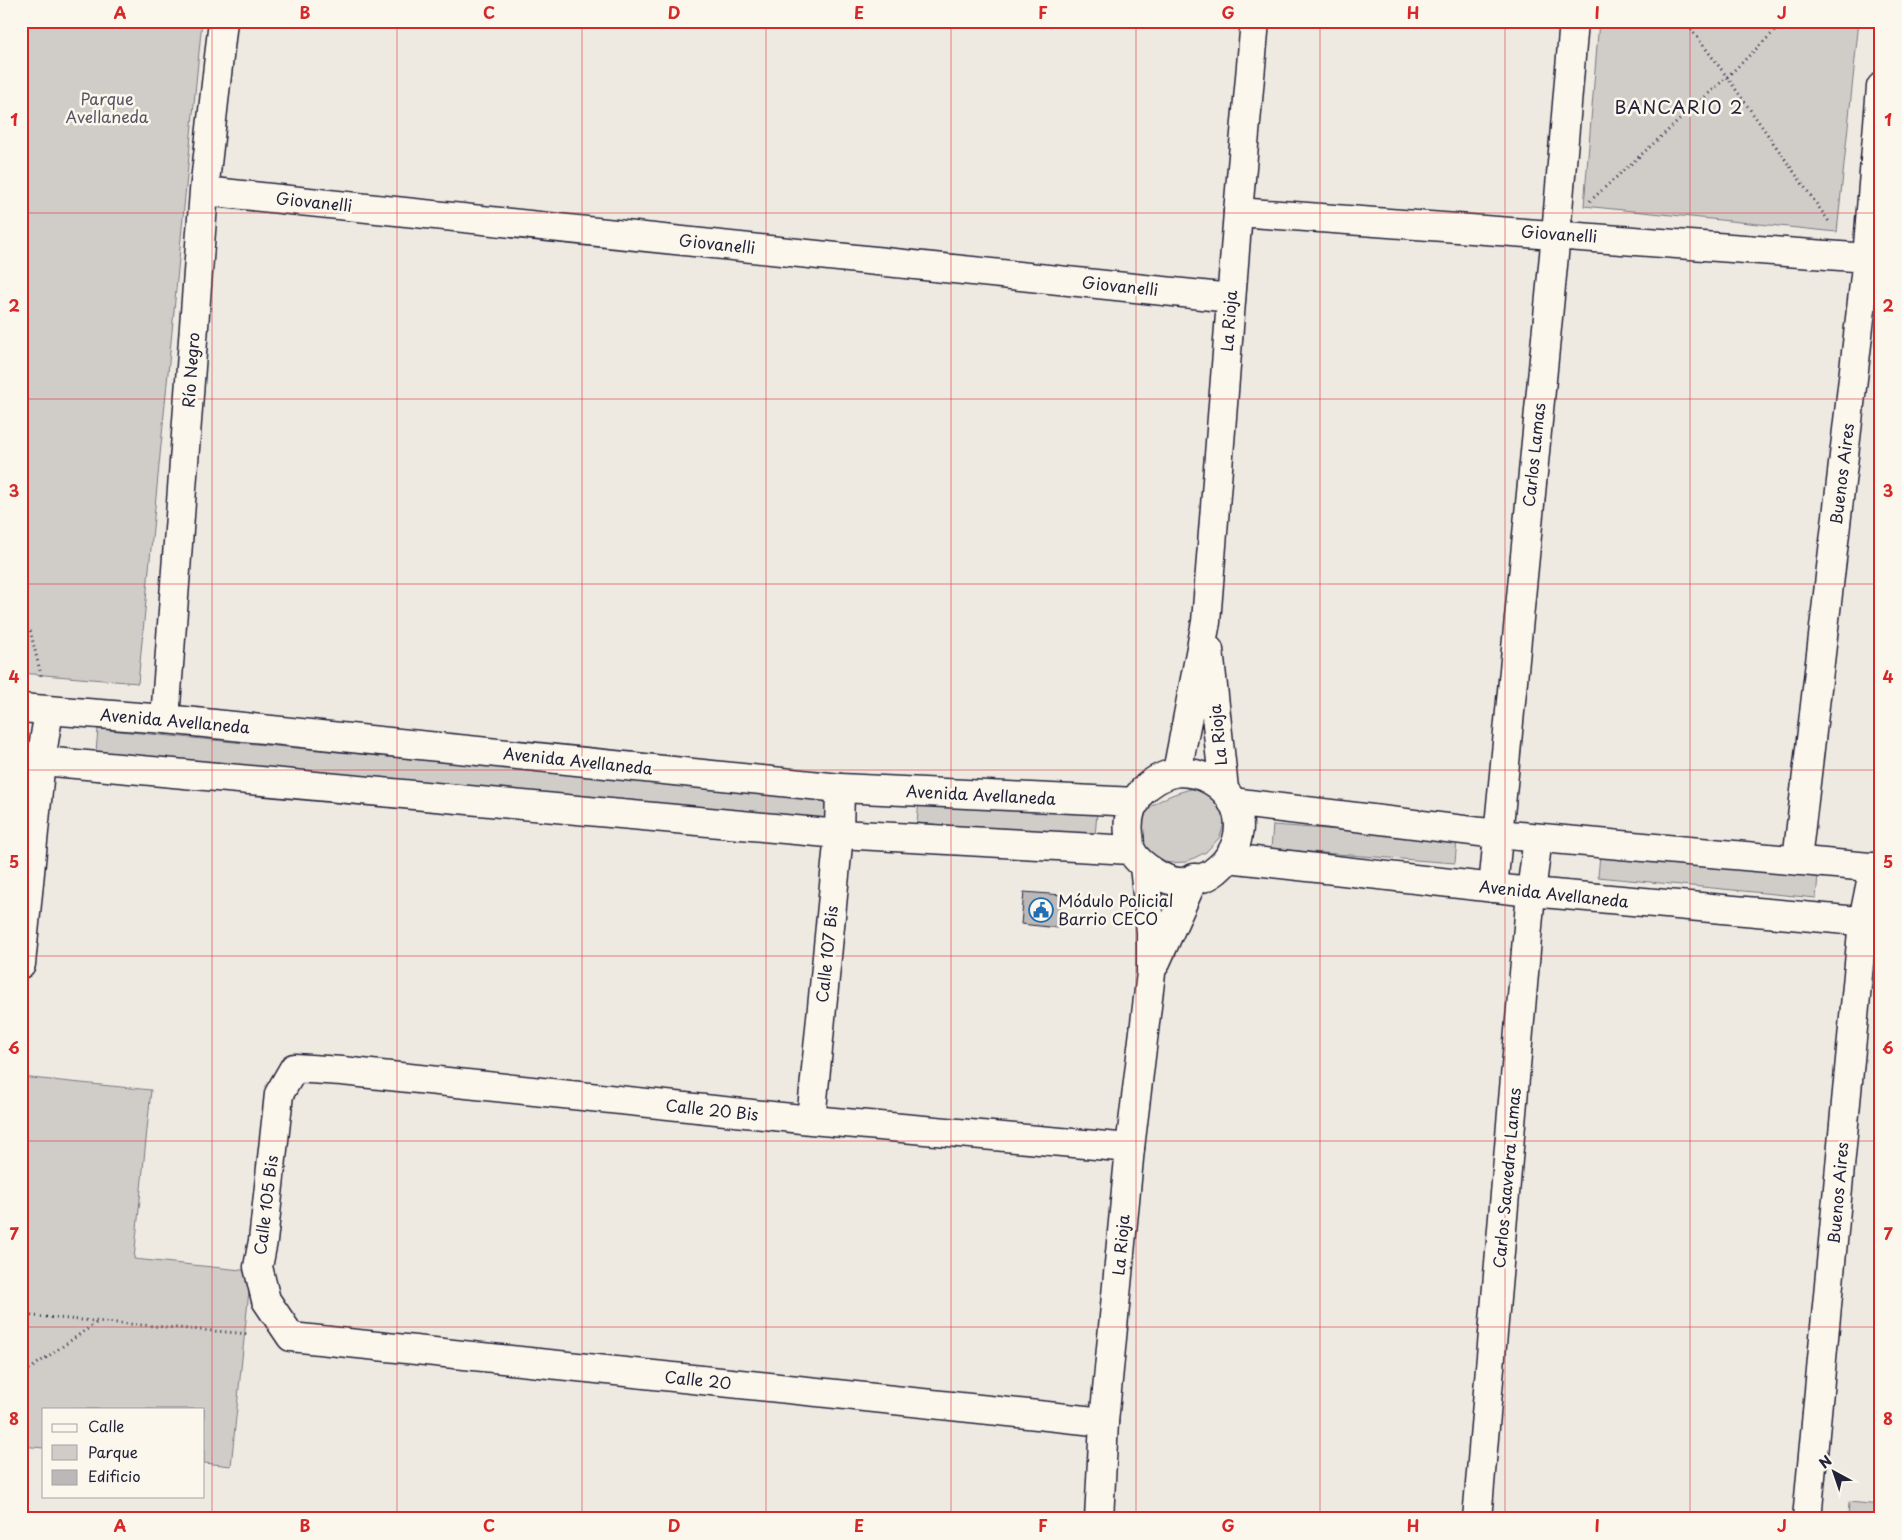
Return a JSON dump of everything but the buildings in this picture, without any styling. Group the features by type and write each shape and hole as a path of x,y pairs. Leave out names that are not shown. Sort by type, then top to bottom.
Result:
{"street":[{"name":"Río Negro","path":"165,719 204,191 223,21"},
{"name":"La Rioja","path":"1177,772 1206,622 1255,21"},
{"name":"Carlos Lamas","path":"1492,888 1556,234 1574,21"},
{"name":"Buenos Aires","path":"1797,860 1874,259 1881,87"},
{"name":"Giovanelli","path":"204,191 1231,298"},
{"name":"Giovanelli","path":"1238,212 1874,259"},
{"name":"La Rioja","path":"1206,622 1228,795"},
{"name":"Avenida Avellaneda","path":"21,708 165,719 840,788 1136,802"},
{"path":"21,964 31,759 49,711"},
{"path":"31,759 839,834 1138,858 1164,878 1184,882 1194,878 1202,878 1217,870 1228,858 1234,847 1238,833 1238,818 1228,795 1205,776 1191,772 1177,772 1163,775 1153,780 1145,788 1130,811 1128,829 1138,858"},
{"name":"Calle 107 Bis","path":"811,1120 839,834 840,788"},
{"path":"1228,795 1497,834 1878,867"},
{"name":"Carlos Saavedra Lamas","path":"1477,1519 1531,892 1538,838"},
{"name":"La Rioja","path":"1099,1519 1104,1422 1130,1148 1151,972 1150,932 1138,858"},
{"name":"Avenida Avellaneda","path":"1228,858 1531,892 1872,922"},
{"name":"Buenos Aires","path":"1807,1519 1878,867"},
{"name":"La Rioja","path":"1151,972 1194,878"},
{"name":"Calle 20 Bis","path":"294,1068 342,1071 811,1120 1130,1148"},
{"name":"Calle 105 Bis","path":"291,1337 266,1300 258,1267 264,1241 279,1094 294,1068"},
{"name":"Calle 20","path":"291,1337 1104,1422"}],"path":[{"path":"1685,21 1831,224"},
{"path":"1584,206 1727,77 1785,21"},
{"path":"21,629 30,630 49,711"},
{"path":"21,1315 291,1337"},
{"path":"21,1375 100,1320"}],"green space":[{"name":"Parque Avellaneda","path":"21,21 202,21 138,683 21,673"},
{"path":"1599,21 1859,21 1837,232 1584,206"},
{"path":"98,729 838,800 835,823 96,752"},
{"path":"1195,788 1209,791 1220,802 1225,820 1220,837 1206,852 1186,862 1166,863 1150,856 1140,845 1140,816 1165,798"},
{"path":"919,800 1097,813 1095,836 917,823"},
{"path":"1273,825 1457,839 1455,863 1271,849"},
{"path":"1600,854 1818,875 1816,898 1598,877"},
{"path":"21,1077 151,1090 134,1259 251,1271 231,1466 205,1463 205,1408 42,1408 42,1448 21,1446"},
{"path":"1849,1502 1881,1505 1881,1519 1848,1519"}],"place":[{"name":"Módulo Policial Barrio CECO","path":"1041,910"}],"district":[{"name":"BANCARIO 2","path":"1679,108"}]}
